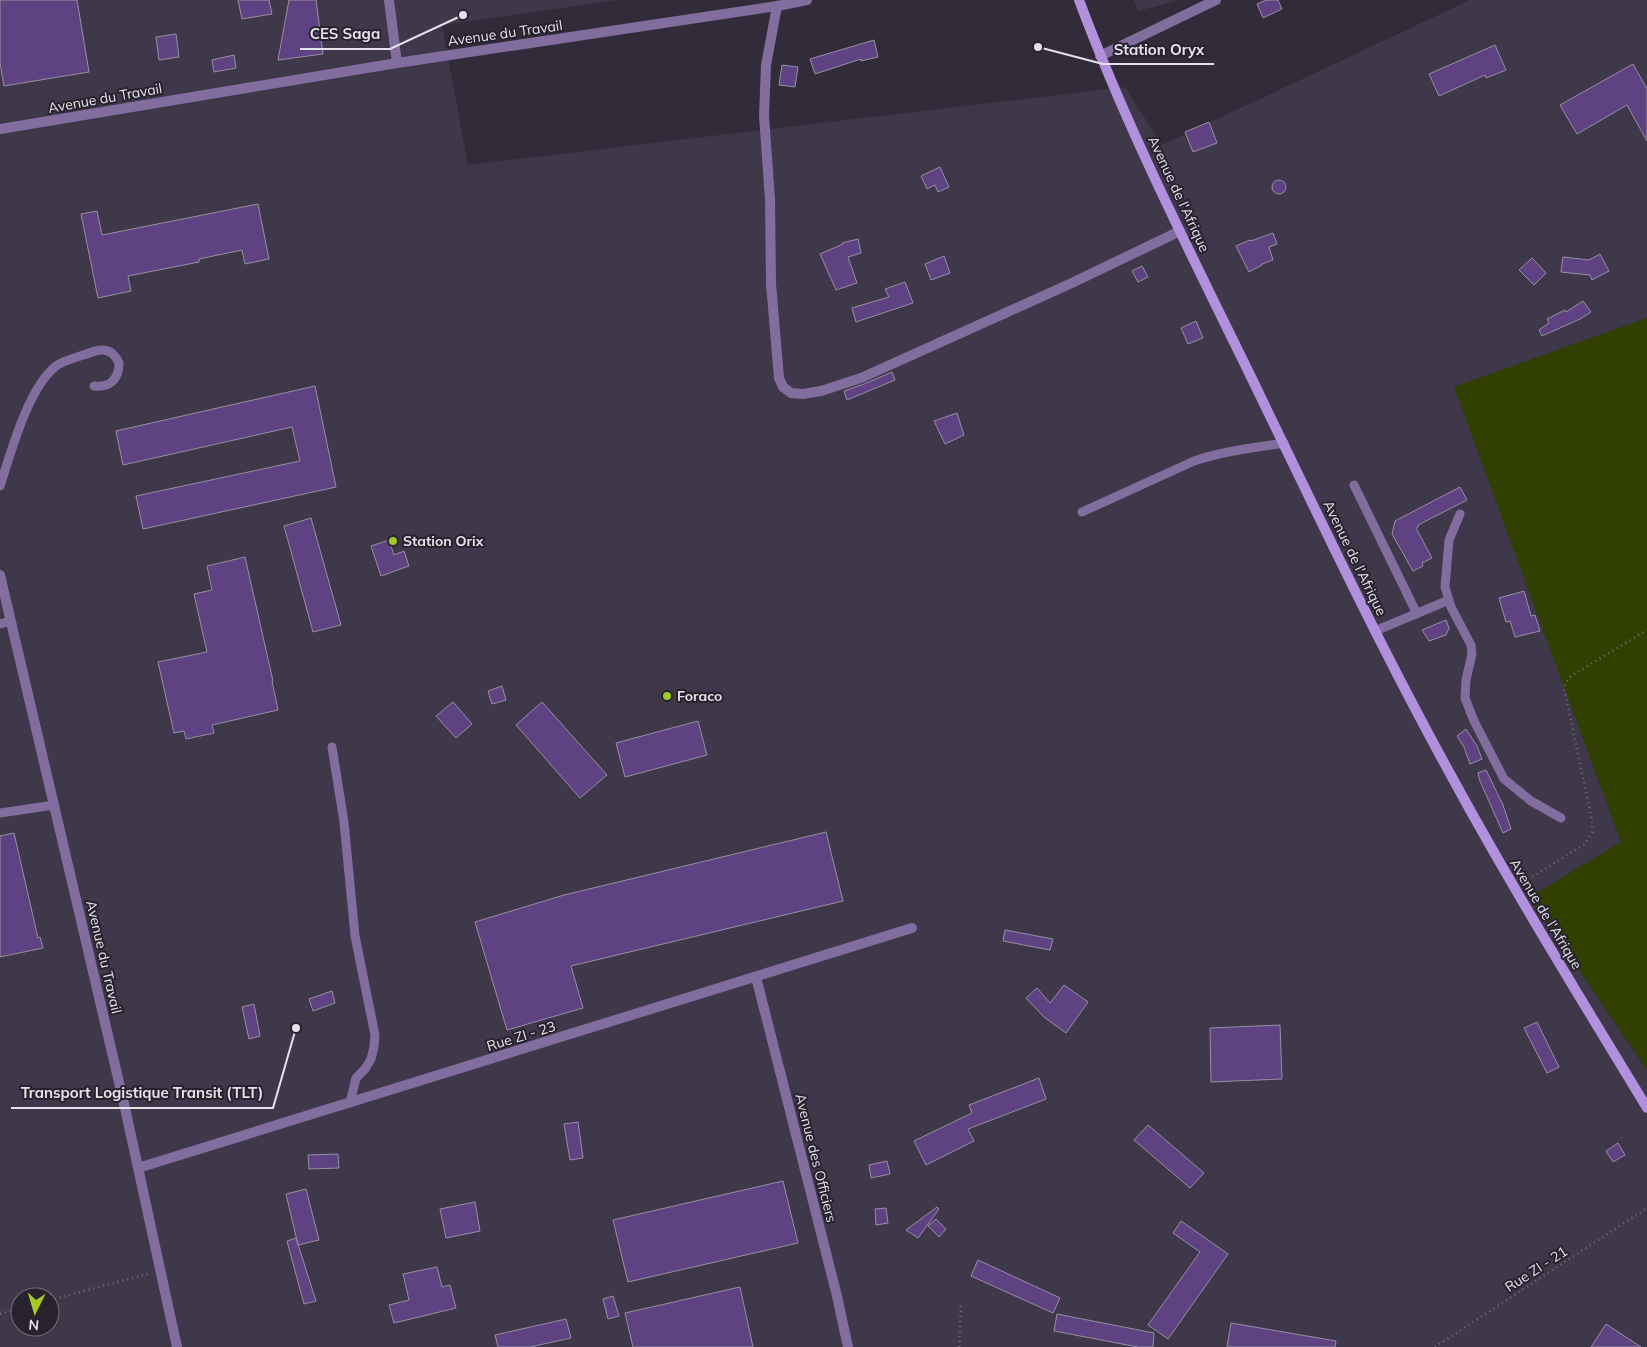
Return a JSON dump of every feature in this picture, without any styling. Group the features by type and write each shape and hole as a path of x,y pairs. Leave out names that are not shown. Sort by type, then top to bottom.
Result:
{"main road":[{"name":"Avenue de l'Afrique","path":"1079,0 1100,56 1180,231 1375,631 1452,778 1515,888 1647,1108"}],"street":[{"path":"389,0 397,62"},
{"name":"Avenue du Travail","path":"0,129 397,62 807,0"},
{"path":"1100,56 1216,0"},
{"path":"777,6 766,65 764,116 770,199 771,284 779,378 783,387 791,393 802,394 822,391 861,378 1074,282 1180,231"},
{"name":"Avenue du Travail","path":"0,575 3,597 11,621 151,1221 177,1347"},
{"name":"Rue ZI - 23","path":"138,1168 912,928"},
{"name":"Avenue des Officiers","path":"756,977 848,1347"}],"lane":[{"path":"0,486 21,423 41,383 57,365 97,350 106,349 112,352 119,364 117,377 108,385 94,386"},
{"path":"1082,512 1194,461 1236,450 1284,443"},
{"path":"1354,485 1417,614"},
{"path":"1460,514 1449,540 1445,587 1451,607 1471,645 1472,654 1466,680 1465,698 1478,729 1504,779 1531,801 1561,818"},
{"path":"1375,631 1450,600"},
{"path":"0,624 11,621"},
{"path":"332,747 344,822 355,936 374,1035 371,1059 356,1078 350,1103"},
{"path":"0,813 54,804"}],"path":[{"path":"1515,888 1585,844 1592,832 1592,821 1565,692 1564,686 1566,681 1570,676 1647,630"},
{"name":"Rue ZI - 21","path":"1435,1347 1647,1208"},
{"path":"60,1297 160,1271"},
{"path":"958,1347 961,1306"}],"shaded area":[{"path":"0,0 619,0 442,25 468,165 1125,87 1162,145 1470,0 1647,0 1647,318 1455,387 1621,842 1530,897 1647,1070 1647,1347 0,1347"},
{"path":"1134,0 1181,0 1138,11"}],"green space":[{"path":"1647,318 1647,1070 1530,897 1621,842 1454,387"}],"building":[{"path":"0,0 77,0 89,72 4,86 0,63"},
{"path":"238,0 269,0 272,14 242,19"},
{"path":"289,0 316,0 323,54 278,60"},
{"path":"1266,0 1278,0 1282,9 1263,18 1257,4"},
{"path":"176,34 179,57 159,60 156,37"},
{"path":"874,40 878,57 861,61 861,59 815,74 810,59"},
{"path":"1495,45 1506,70 1486,78 1485,75 1439,96 1429,74"},
{"path":"234,55 236,68 214,72 212,60"},
{"path":"1633,64 1647,89 1647,141 1627,105 1577,134 1560,105"},
{"path":"782,65 798,67 795,87 779,85"},
{"path":"1209,122 1217,143 1193,152 1185,132"},
{"path":"940,167 949,187 938,192 935,185 927,189 921,176"},
{"path":"1279,180 1284,182 1286,187 1284,192 1279,194 1274,192 1272,187 1274,182"},
{"path":"258,204 269,259 245,264 242,250 199,259 199,262 128,276 131,291 98,298 81,214 97,211 102,235"},
{"path":"1273,233 1277,244 1269,247 1273,260 1249,272 1236,246"},
{"path":"858,239 861,253 848,257 857,283 836,290 820,254 842,243"},
{"path":"1600,254 1609,271 1592,280 1590,275 1561,272 1563,257 1589,260"},
{"path":"944,256 950,273 931,280 925,264"},
{"path":"1532,258 1546,273 1534,285 1519,270"},
{"path":"1142,266 1148,277 1138,282 1132,271"},
{"path":"905,282 913,303 856,322 852,308 889,297 885,289"},
{"path":"1583,301 1591,312 1542,336 1539,330 1549,323 1547,319 1565,310 1566,312"},
{"path":"1196,321 1203,338 1188,344 1181,328"},
{"path":"892,372 895,380 847,400 844,391"},
{"path":"315,386 336,487 143,529 136,496 300,461 292,427 123,465 116,431"},
{"path":"957,413 964,435 945,444 934,421"},
{"path":"1460,487 1467,500 1418,525 1416,528 1432,558 1422,563 1423,566 1413,571 1392,534 1395,521"},
{"path":"311,518 341,625 313,632 284,526"},
{"path":"389,540 394,555 404,551 409,566 381,576 371,546"},
{"path":"245,557 278,710 212,725 214,733 186,739 184,731 174,733 158,662 207,652 194,594 212,590 207,566"},
{"path":"1524,591 1531,616 1535,615 1540,631 1515,637 1510,621 1506,622 1499,598"},
{"path":"1446,620 1449,628 1446,635 1429,641 1422,630"},
{"path":"502,686 506,700 492,704 488,691"},
{"path":"453,702 472,724 456,738 436,716"},
{"path":"542,702 607,775 580,798 516,725"},
{"path":"698,721 707,755 625,777 616,743"},
{"path":"1466,729 1477,746 1482,759 1470,764 1464,747 1457,736"},
{"path":"1486,770 1503,805 1511,829 1503,833 1480,781 1478,773"},
{"path":"826,832 843,901 571,966 583,1008 507,1030 475,922 564,895"},
{"path":"14,833 38,938 40,937 43,948 0,957 0,836"},
{"path":"1005,930 1053,939 1050,950 1003,941"},
{"path":"1064,985 1088,1002 1066,1033 1044,1017 1026,998 1037,988 1050,1003"},
{"path":"332,991 335,1003 313,1011 309,999"},
{"path":"254,1004 260,1036 249,1039 242,1007"},
{"path":"1537,1022 1559,1067 1547,1073 1524,1028"},
{"path":"1280,1025 1282,1079 1211,1082 1210,1028"},
{"path":"1039,1078 1046,1099 968,1129 974,1141 926,1165 914,1141 972,1113 969,1105"},
{"path":"578,1122 583,1158 570,1160 564,1124"},
{"path":"1148,1125 1204,1173 1190,1188 1134,1140"},
{"path":"1618,1143 1625,1155 1613,1162 1606,1151"},
{"path":"338,1154 339,1168 309,1169 308,1155"},
{"path":"887,1161 890,1174 871,1178 869,1165"},
{"path":"783,1181 798,1243 628,1282 613,1220"},
{"path":"306,1189 319,1240 298,1245 286,1194"},
{"path":"475,1202 480,1231 446,1238 440,1209"},
{"path":"937,1207 939,1209 918,1238 906,1230"},
{"path":"886,1208 888,1223 876,1225 875,1209"},
{"path":"936,1219 946,1229 939,1237 928,1226"},
{"path":"1181,1221 1228,1254 1168,1339 1148,1325 1200,1252 1173,1233"},
{"path":"296,1238 316,1301 304,1304 287,1241"},
{"path":"978,1260 1060,1298 1053,1313 971,1276"},
{"path":"437,1267 442,1287 450,1285 456,1308 394,1323 389,1305 409,1300 403,1274"},
{"path":"740,1287 753,1347 633,1347 625,1313"},
{"path":"613,1296 619,1316 608,1319 603,1299"},
{"path":"1057,1314 1154,1333 1153,1347 1138,1347 1054,1331"},
{"path":"566,1319 571,1338 530,1347 498,1347 495,1335"},
{"path":"1231,1323 1336,1341 1335,1347 1227,1347"},
{"path":"1606,1324 1641,1347 1591,1347"}],"place":[{"name":"CES Saga","path":"463,15"},
{"name":"Station Oryx","path":"1038,47"},
{"name":"Station Orix","path":"393,541"},
{"name":"Foraco","path":"667,696"},
{"name":"Transport Logistique Transit (TLT)","path":"296,1028"}]}
